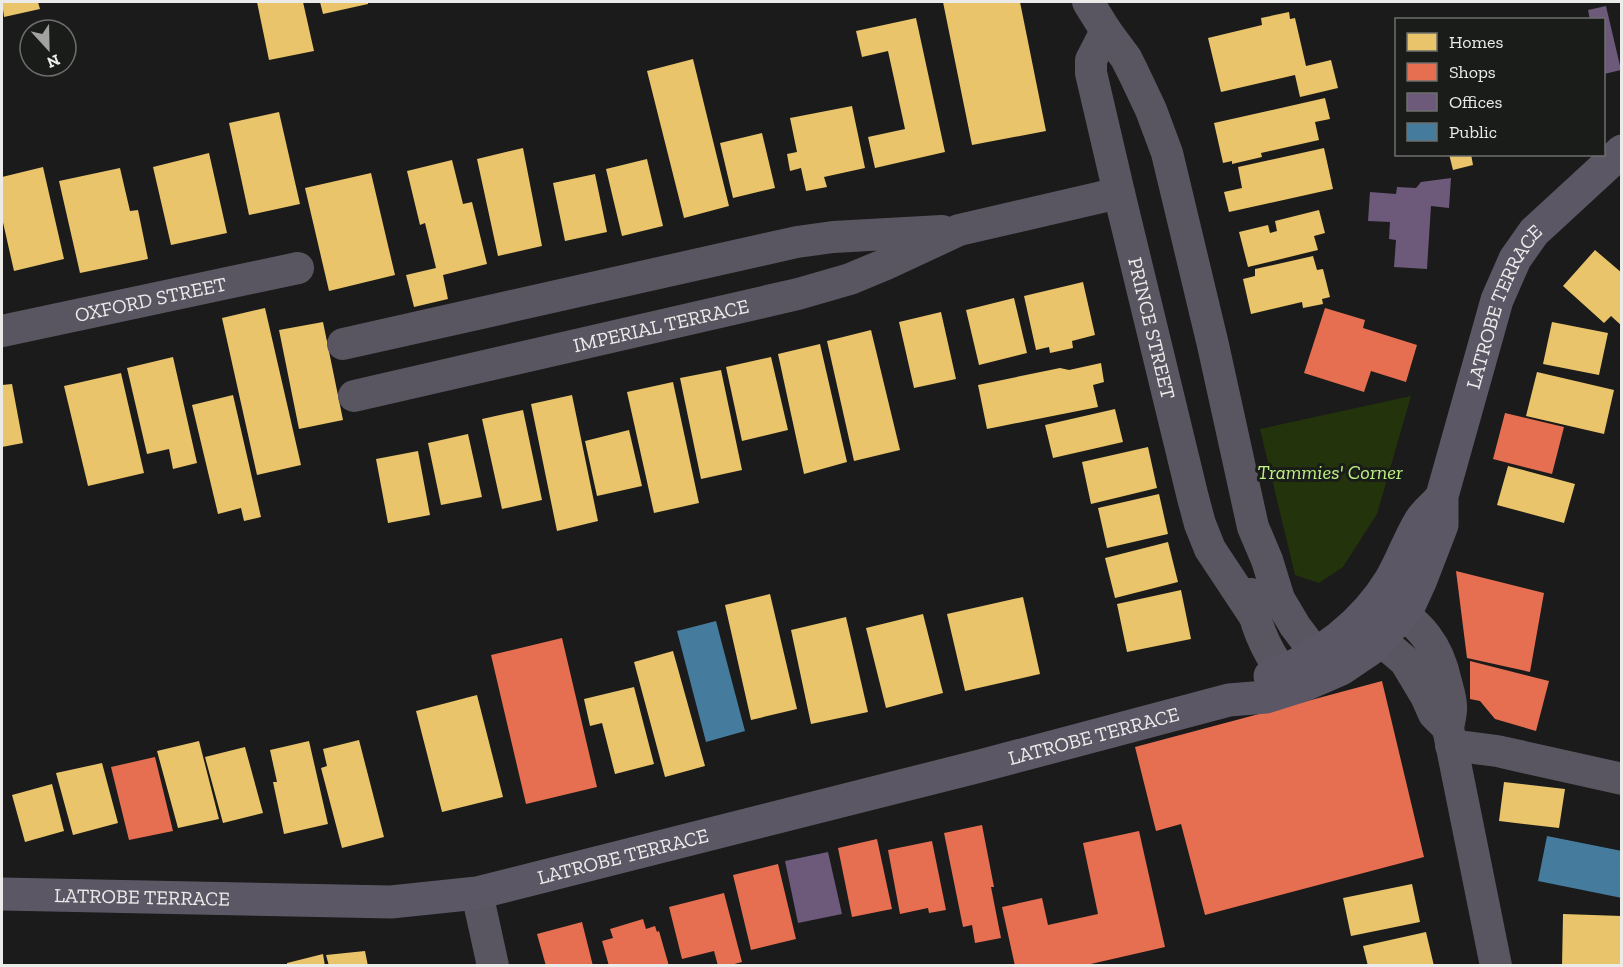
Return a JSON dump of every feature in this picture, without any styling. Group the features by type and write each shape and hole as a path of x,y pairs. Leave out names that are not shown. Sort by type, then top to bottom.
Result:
{"main road":[{"name":"LATROBE TERRACE","path":"2,894 391,902 477,893 981,766 1229,700 1248,685 1287,680 1320,665 1351,663 1375,646 1369,631 1392,604 1409,606 1420,582 1442,525 1442,496 1497,300 1515,259 1534,232 1622,151"}],"street":[{"name":"PRINCE STREET","path":"1088,2 1134,74 1151,110 1167,153 1213,345 1252,527 1267,560 1285,612 1320,665"},
{"name":"PRINCE STREET","path":"1106,31 1090,65 1200,524 1214,556 1253,614"},
{"name":"IMPERIAL TERRACE","path":"343,344 797,242 833,237 959,230 1119,193"},
{"name":"IMPERIAL TERRACE","path":"354,396 798,294 850,279 959,230"},
{"name":"OXFORD STREET","path":"2,331 298,268"},
{"name":"PRINCE STREET","path":"1252,527 1248,565 1253,614 1263,642 1287,680"},
{"path":"1392,604 1430,640 1443,667 1452,708 1450,737 1496,966"},
{"path":"1369,631 1404,661 1450,737 1497,751 1622,779"},
{"path":"477,893 493,966"}],"green space":[{"name":"Trammies' Corner","path":"1411,396 1377,514 1343,567 1319,583 1295,575 1260,429"}],"building: Homes":[{"path":"2,2 38,2 40,9 4,17"},
{"path":"257,2 303,2 314,51 269,60"},
{"path":"320,2 368,2 368,4 323,14"},
{"path":"943,2 1020,2 1046,131 972,145"},
{"path":"1289,12 1290,19 1295,18 1306,66 1331,60 1338,88 1300,97 1295,75 1221,92 1208,38 1262,25 1261,18"},
{"path":"916,18 945,152 875,168 868,137 905,129 888,51 862,57 856,31"},
{"path":"693,59 729,206 684,218 647,71"},
{"path":"1325,98 1330,119 1315,122 1319,140 1261,153 1262,157 1232,164 1232,161 1223,163 1214,123"},
{"path":"852,106 865,168 824,177 827,187 806,191 801,168 790,171 787,154 797,152 790,118"},
{"path":"279,112 300,204 249,215 229,123"},
{"path":"762,133 775,188 733,198 720,143"},
{"path":"523,148 542,246 498,256 477,159"},
{"path":"1324,148 1333,189 1229,212 1224,192 1242,188 1238,167"},
{"path":"209,153 227,233 171,245 153,167"},
{"path":"1450,156 1471,156 1473,165 1453,170"},
{"path":"647,159 663,226 622,236 606,169"},
{"path":"452,160 463,204 472,202 487,264 443,275 448,299 414,307 406,275 436,268 425,223 420,225 407,171"},
{"path":"43,167 64,259 14,271 2,218 2,177"},
{"path":"120,168 130,211 138,210 148,259 80,273 59,181"},
{"path":"371,173 395,275 329,291 305,188"},
{"path":"595,174 607,232 565,241 553,183"},
{"path":"1319,210 1325,233 1314,236 1318,250 1248,267 1239,232 1268,225 1270,233 1277,231 1275,221"},
{"path":"1595,250 1622,273 1622,326 1611,316 1604,323 1563,286"},
{"path":"1313,256 1317,270 1323,269 1330,297 1322,299 1323,304 1303,308 1302,302 1251,314 1243,279 1255,276 1255,269"},
{"path":"1083,282 1095,335 1072,341 1073,348 1050,353 1049,347 1036,350 1024,296"},
{"path":"1014,298 1027,353 979,365 966,310"},
{"path":"265,308 301,465 257,475 222,318"},
{"path":"941,312 956,379 914,388 899,322"},
{"path":"323,322 343,420 299,429 279,330"},
{"path":"1552,322 1608,333 1599,375 1543,364"},
{"path":"871,330 900,450 854,461 827,341"},
{"path":"820,344 847,462 804,474 778,354"},
{"path":"173,357 197,463 173,469 169,449 147,454 127,368"},
{"path":"771,357 788,430 742,441 726,367"},
{"path":"1101,363 1104,382 1093,385 1098,407 987,429 978,385 1060,368 1069,370"},
{"path":"721,370 742,470 701,479 680,378"},
{"path":"1537,372 1614,390 1604,434 1526,416"},
{"path":"121,373 144,473 88,486 64,386"},
{"path":"673,382 699,503 654,513 627,392"},
{"path":"12,384 23,443 2,447 2,385"},
{"path":"233,395 261,517 244,521 241,508 218,514 192,405"},
{"path":"572,395 598,521 557,531 531,404"},
{"path":"1115,409 1123,442 1053,458 1045,425"},
{"path":"523,410 542,500 502,509 482,419"},
{"path":"629,430 642,486 597,496 585,441"},
{"path":"468,434 482,497 441,505 428,443"},
{"path":"1148,447 1157,488 1091,504 1082,462"},
{"path":"418,451 430,515 388,523 376,459"},
{"path":"1508,466 1575,484 1564,523 1497,505"},
{"path":"1159,494 1168,534 1107,548 1098,508"},
{"path":"1168,542 1178,582 1115,598 1105,558"},
{"path":"1181,590 1191,639 1127,652 1117,604"},
{"path":"770,594 797,709 751,720 725,605"},
{"path":"1023,597 1040,674 965,691 947,614"},
{"path":"923,614 943,693 886,708 866,628"},
{"path":"846,617 868,712 811,724 791,630"},
{"path":"673,651 705,766 665,777 634,662"},
{"path":"634,687 654,764 615,774 602,723 590,726 584,699"},
{"path":"477,695 503,797 442,812 416,711"},
{"path":"359,740 384,837 342,848 321,768 327,766 323,749"},
{"path":"199,741 219,819 178,828 157,751"},
{"path":"309,741 328,824 284,834 273,782 277,782 270,750"},
{"path":"245,747 263,813 223,823 205,757"},
{"path":"102,763 118,823 73,835 56,773"},
{"path":"1504,782 1565,789 1559,828 1499,821"},
{"path":"52,784 64,831 25,842 12,795"},
{"path":"1412,884 1420,922 1351,936 1343,898"},
{"path":"1563,914 1622,916 1622,966 1562,966"},
{"path":"1426,932 1434,966 1368,966 1363,946"},
{"path":"365,951 368,966 329,966 326,955"},
{"path":"323,954 325,966 287,966 287,963"}],"building: Shops":[{"path":"1325,308 1365,320 1363,328 1417,345 1406,382 1371,371 1364,392 1304,373"},
{"path":"1505,413 1564,427 1552,474 1493,459"},
{"path":"1456,571 1544,593 1530,672 1467,658"},
{"path":"562,638 597,787 526,804 491,655"},
{"path":"1470,661 1549,681 1536,731 1495,719 1480,701 1470,699"},
{"path":"1382,681 1424,857 1205,915 1181,824 1156,831 1135,747"},
{"path":"155,757 173,831 129,840 111,767"},
{"path":"982,825 1001,938 975,943 972,925 963,927 944,833"},
{"path":"1139,831 1165,947 1082,966 1015,966 1002,907 1042,898 1048,925 1098,914 1083,843"},
{"path":"877,839 892,909 852,917 838,848"},
{"path":"932,841 946,910 929,913 928,908 900,914 888,850"},
{"path":"778,864 796,939 751,950 733,875"},
{"path":"724,893 742,962 718,966 714,951 682,959 669,907"},
{"path":"643,919 646,929 655,926 657,932 659,931 669,966 609,966 602,941 613,938 610,929"},
{"path":"582,922 593,966 546,966 537,934"}],"building: Offices":[{"path":"1606,6 1621,70 1605,74 1605,18 1590,18 1588,10"},
{"path":"1451,178 1449,208 1431,206 1427,269 1394,267 1396,240 1389,239 1390,222 1368,221 1370,192 1396,194 1397,187 1416,188 1421,182"},
{"path":"828,852 842,914 798,923 785,861"}],"building: Public":[{"path":"716,621 745,731 706,742 677,631"},
{"path":"1547,836 1622,851 1622,898 1538,881"}]}
